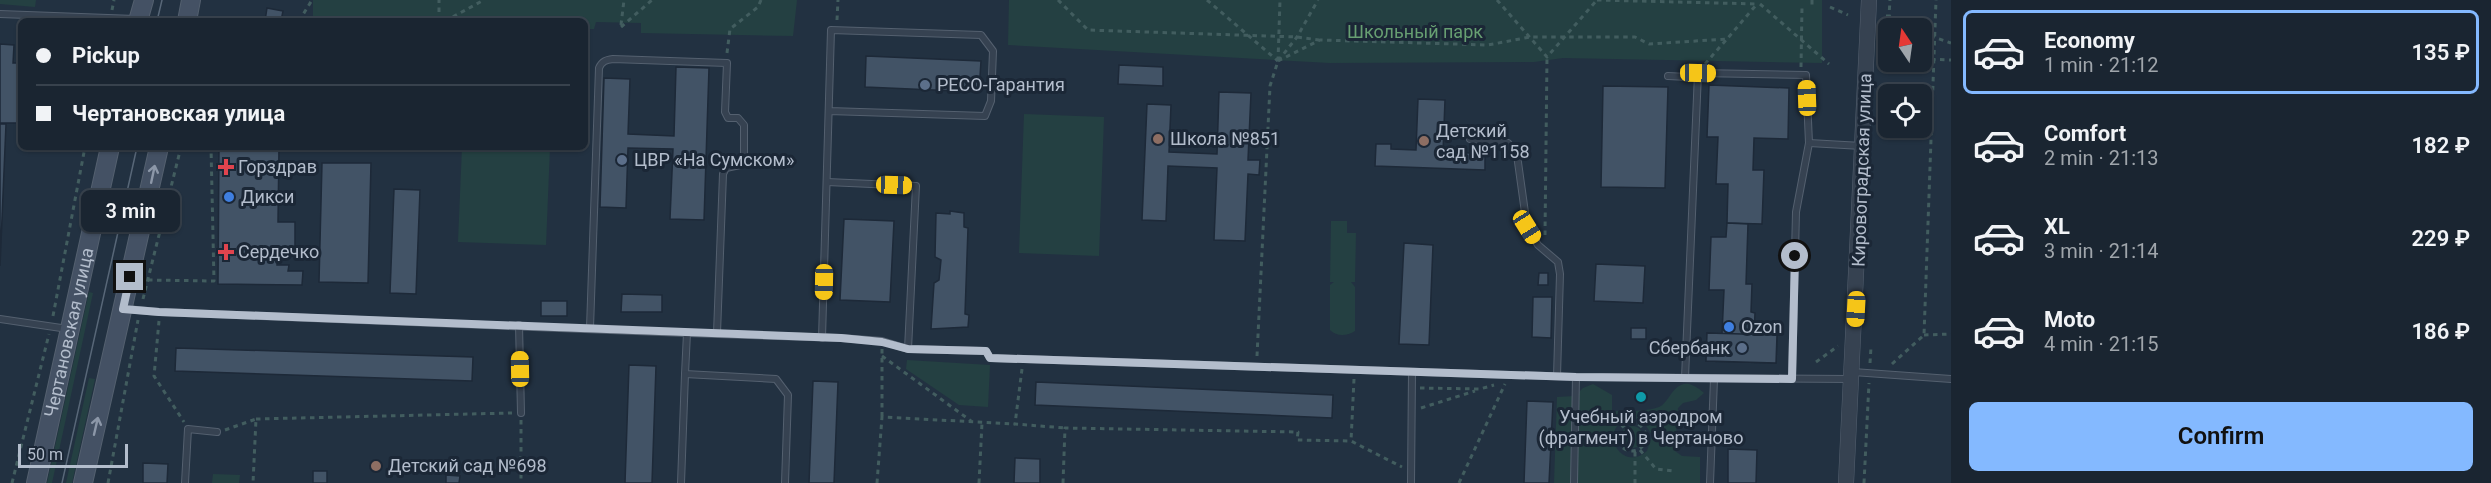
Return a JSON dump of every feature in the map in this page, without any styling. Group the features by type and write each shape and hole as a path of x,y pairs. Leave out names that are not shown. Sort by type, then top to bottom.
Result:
{"main road":[{"path":"139,18 144,0"},
{"path":"188,18 191,0"},
{"name":"Чертановская улица","path":"36,483 109,150"},
{"path":"83,483 158,150"}],"street":[{"name":"Кировоградская улица","path":"1846,483 1869,0"}],"lane":[{"path":"0,14 119,18"},
{"path":"822,338 831,30 981,35 993,51 991,101 985,116 829,111"},
{"path":"590,328 599,68 601,64 613,59 727,63 725,112 728,117 738,118 744,125 744,159 740,165 726,168 723,174 717,333"},
{"path":"1685,378 1698,73"},
{"path":"1668,76 1688,77 1698,73 1806,75 1809,143 1796,212 1792,379"},
{"path":"1470,140 1508,143 1517,154 1527,227 1538,245 1558,262 1560,274 1557,376"},
{"path":"1809,143 1863,146"},
{"path":"827,182 916,186 908,349"},
{"path":"123,309 841,338 882,342 908,349 986,351 990,358 1576,377 1792,379 1869,373 1951,380"},
{"path":"0,319 71,330"},
{"path":"519,325 520,413"},
{"path":"681,483 687,333"},
{"path":"1411,483 1412,372"},
{"path":"685,374 776,379 788,396 785,483"},
{"path":"1574,483 1576,377"},
{"path":"1710,483 1714,379"},
{"path":"185,483 188,429 217,432"}],"path":[{"path":"301,18 312,0"},
{"path":"439,18 440,0"},
{"path":"451,18 484,0"},
{"path":"624,0 621,27 652,0"},
{"path":"727,63 730,30 758,7 761,0"},
{"path":"831,30 838,18 838,0"},
{"path":"1058,0 1088,30 1488,45 1530,38 1566,37 1635,37 1649,44 1727,39"},
{"path":"1207,0 1278,61"},
{"path":"1257,366 1270,86 1278,61 1280,0"},
{"path":"1278,61 1297,37 1318,0"},
{"path":"1497,0 1547,57"},
{"path":"1544,250 1547,57 1597,0 1758,4"},
{"path":"1750,0 1758,4 1829,64"},
{"path":"1812,0 1812,6"},
{"path":"1890,0 1888,16 1891,18"},
{"path":"1924,335 1936,0"},
{"path":"1698,73 1758,4 1764,1"},
{"path":"1801,75 1802,6"},
{"path":"1830,7 1848,15"},
{"path":"1932,37 1951,43"},
{"path":"1278,61 1320,40"},
{"path":"1934,60 1951,60"},
{"path":"148,280 214,281 211,150"},
{"path":"159,312 154,376 188,429"},
{"path":"1891,365 1924,335 1951,334"},
{"path":"877,483 882,417 882,342"},
{"path":"1816,362 1838,346"},
{"path":"1871,347 1869,365 1880,365"},
{"path":"882,356 972,422"},
{"path":"1015,424 1023,359"},
{"path":"1351,441 1354,369"},
{"path":"1864,483 1869,373"},
{"path":"1460,483 1509,374"},
{"path":"1412,411 1480,389"},
{"path":"1631,423 1640,426 1646,433 1645,442 1634,451 1626,450 1619,441 1621,429 1631,423 1633,411"},
{"path":"217,432 256,419 520,413 522,483"},
{"path":"1575,417 1682,416"},
{"path":"882,417 1065,428 1298,432 1297,440 1351,441 1411,472"},
{"path":"253,483 256,419"},
{"path":"979,483 982,423"},
{"path":"1063,483 1065,428"},
{"path":"1639,449 1656,469 1674,471"},
{"path":"1634,451 1635,483"}],"green space":[{"path":"0,0 36,0 35,7 0,4"},
{"path":"313,0 797,0 793,36 641,33 641,23 596,22 594,29 588,29 588,18 313,18"},
{"name":"Школьный парк","path":"1009,0 1822,0 1822,63 1563,58 1534,62 1330,63 1008,45"},
{"path":"1024,114 1104,117 1099,256 1019,253"},
{"path":"462,150 550,150 546,245 458,242"},
{"path":"1331,221 1347,221 1347,233 1356,233 1355,282 1351,282 1355,287 1355,331 1345,335 1336,334 1330,330 1330,285 1334,282 1330,282"},
{"path":"89,292 93,293 52,483 47,483"},
{"path":"907,360 990,365 988,407 959,405 906,369"},
{"path":"89,378 95,379 72,483 66,483"},
{"path":"1593,384 1612,395 1612,411 1659,407 1681,385 1695,386 1704,393 1696,400 1683,403 1678,408 1675,451 1682,456 1700,457 1700,483 1554,483 1557,397 1575,396 1583,388","holes":["1633,418 1643,421 1652,435 1647,451 1637,457 1628,457 1616,446 1615,429 1622,422"]},
{"path":"1632,426 1642,433 1643,437 1636,447 1632,448 1622,441 1621,437 1628,427"},
{"path":"213,474 240,475 239,483 212,483"}],"building":[{"path":"267,8 283,11 282,18 265,18"},
{"path":"0,44 14,45 13,63 18,63 18,123 0,123"},
{"path":"866,56 981,61 979,92 865,87"},
{"path":"1119,65 1163,67 1163,86 1118,84"},
{"path":"676,67 709,68 704,220 670,219 673,149 628,148 626,208 600,207 604,78 630,79 628,134 674,136"},
{"path":"1709,85 1789,88 1788,139 1754,138 1753,170 1764,170 1762,224 1727,223 1728,184 1716,184 1718,137 1707,137"},
{"path":"1603,86 1668,87 1665,188 1601,187"},
{"path":"1219,92 1251,93 1248,160 1260,160 1259,175 1248,174 1245,241 1214,240 1217,168 1168,166 1166,221 1142,220 1147,104 1171,105 1169,152 1217,154"},
{"path":"1418,99 1445,100 1443,152 1470,153 1470,148 1485,149 1485,170 1375,166 1376,144 1391,144 1391,149 1416,150"},
{"path":"0,124 6,124 0,266"},
{"path":"219,150 279,150 278,222 295,222 295,252 277,252 277,265 289,265 288,271 303,271 302,285 218,284"},
{"path":"322,163 371,163 368,283 319,282"},
{"path":"394,189 420,190 416,294 390,293"},
{"path":"950,211 964,213 964,227 968,228 965,314 969,315 968,327 931,329 934,283 939,280 941,260 935,257 936,213 950,214"},
{"path":"844,219 894,221 890,302 840,300"},
{"path":"1727,223 1748,224 1746,284 1752,284 1751,312 1755,313 1754,335 1777,335 1776,363 1706,361 1707,333 1722,334 1724,290 1709,290 1711,237 1726,237"},
{"path":"1404,243 1433,245 1429,345 1399,344"},
{"path":"1596,264 1645,266 1643,303 1594,301"},
{"path":"1539,273 1548,273 1548,285 1538,285"},
{"path":"622,294 662,295 662,312 621,312"},
{"path":"1533,297 1552,297 1551,338 1532,337"},
{"path":"541,301 567,301 567,316 541,316"},
{"path":"1631,328 1646,328 1646,339 1631,339"},
{"name":"Сбербанк","path":"1707,333 1777,335 1776,363 1706,361"},
{"path":"176,348 473,357 472,381 175,371"},
{"path":"629,365 656,366 652,483 625,483"},
{"path":"813,381 838,382 834,483 809,483"},
{"path":"1036,382 1333,395 1332,418 1035,405"},
{"path":"1527,401 1553,402 1549,483 1524,483"},
{"path":"1728,449 1757,450 1756,483 1728,483"},
{"path":"1015,458 1040,459 1040,483 1014,483"},
{"path":"143,463 168,464 167,483 143,483"},
{"path":"313,471 327,471 327,483 313,483"},
{"path":"446,475 460,476 459,483 446,483"}],"tram line":[{"path":"158,18 162,0"},
{"path":"62,483 136,150"}],"place":[{"name":"РЕСО-Гарантия","path":"925,85"},
{"name":"Школа №851","path":"1158,139"},
{"name":"Детский сад №1158","path":"1424,141"},
{"name":"ЦВР «На Сумском»","path":"622,160"},
{"name":"Горздрав","path":"226,167"},
{"name":"Дикси","path":"229,197"},
{"name":"Сердечко","path":"226,252"},
{"name":"Ozon","path":"1729,327"},
{"name":"Сбербанк","path":"1742,348"},
{"name":"Учебный аэродром (фрагмент) в Чертаново","path":"1641,397"},
{"name":"Детский сад №698","path":"376,466"}],"route":[{"path":"130,277 123,309 159,312 841,338 882,342 908,349 986,351 990,358 1576,377 1792,379 1795,256"}]}
